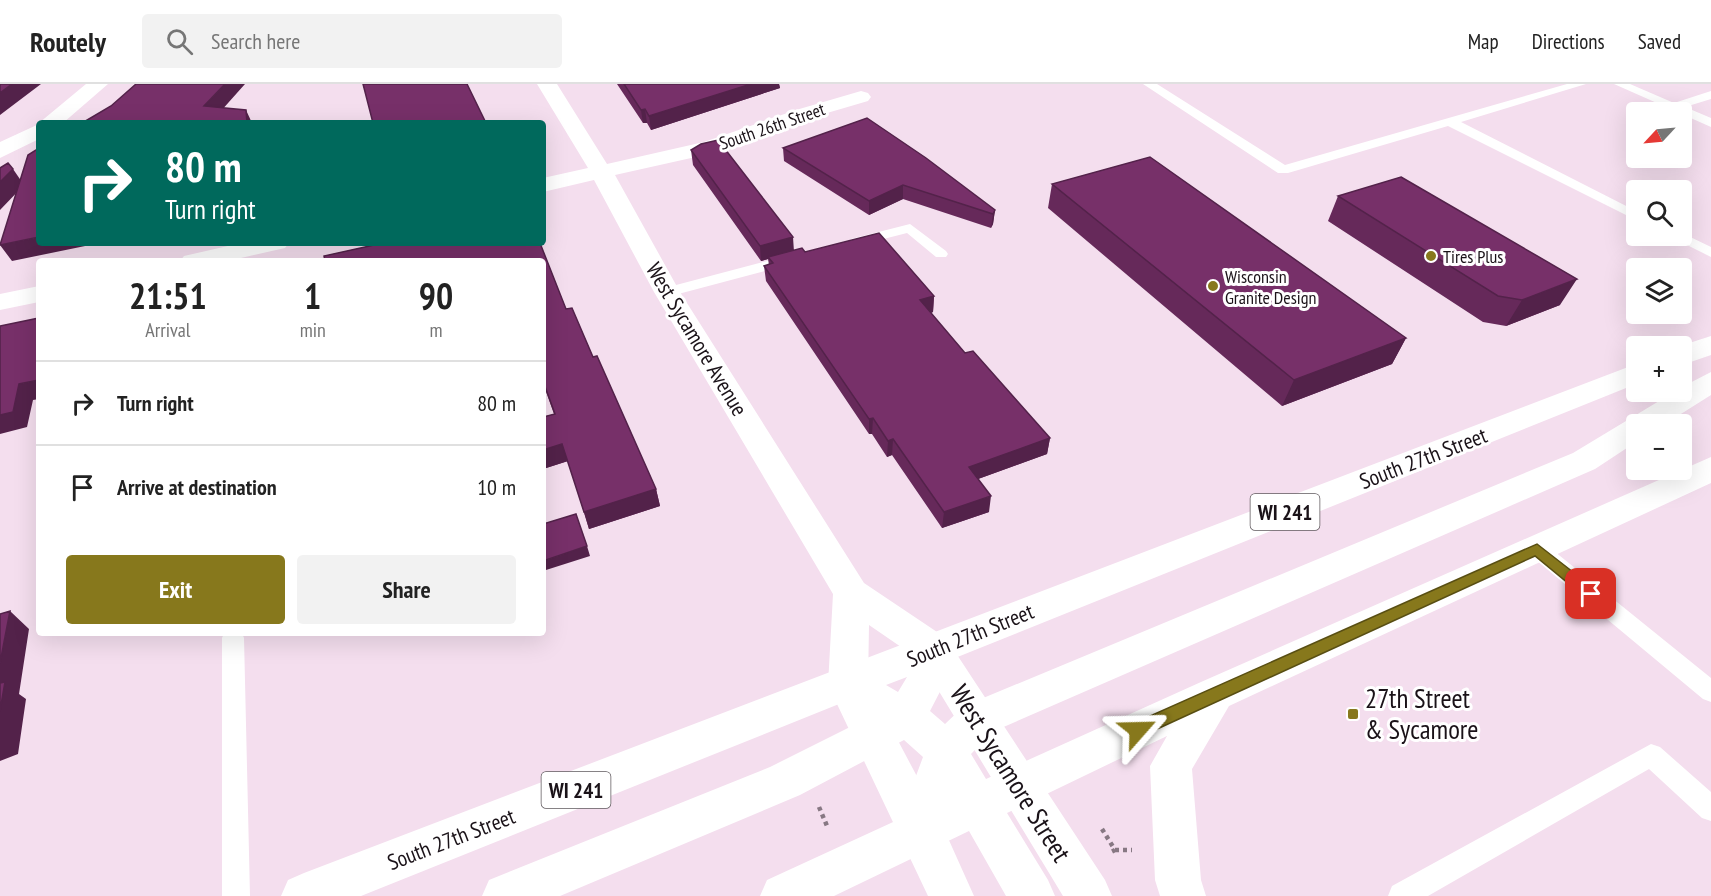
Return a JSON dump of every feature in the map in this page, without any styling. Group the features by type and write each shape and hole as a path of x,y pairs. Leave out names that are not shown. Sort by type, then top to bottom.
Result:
{"main road":[{"path":"54,120 98,84"},
{"name":"West Sycamore Avenue","path":"547,84 602,173 668,292 851,593 933,649"},
{"name":"South 26th Street","path":"546,184 710,147 803,114 861,97"},
{"path":"0,151 36,132"},
{"path":"207,258 262,246"},
{"path":"0,302 36,295"},
{"path":"1692,352 1711,345"},
{"name":"South 27th Street","path":"304,896 848,685 933,649 1626,377"},
{"path":"1659,414 1711,382"},
{"path":"923,833 932,784 946,752 961,733 978,719 1584,461 1626,434"},
{"path":"783,896 923,833 1019,785 1215,694 1711,469"},
{"path":"851,593 848,685 890,727 946,752 980,804 1032,896"},
{"path":"505,896 784,781 890,727 926,681 933,649"},
{"name":"West Sycamore Street","path":"933,649 1089,896"},
{"path":"1183,896 1178,880 1171,766 1215,694"},
{"path":"890,727 923,833 951,896"}],"lane":[{"path":"1149,84 1283,170 1580,84"},
{"path":"1620,84 1661,102"},
{"path":"1688,102 1711,95"},
{"path":"1692,115 1711,123"},
{"path":"1448,121 1626,211"},
{"path":"837,247 910,228 941,254"},
{"path":"1692,244 1711,253"},
{"path":"668,292 804,256"},
{"path":"1537,549 1711,692"},
{"path":"233,638 236,896"},
{"path":"1402,896 1651,755 1711,809"}],"building":[{"path":"0,84 12,84 0,93"},
{"path":"136,84 225,84 204,106 246,110 247,120 87,120 111,106"},
{"path":"363,84 467,84 485,120 372,120"},
{"path":"624,84 751,84 649,116 645,109 641,110"},
{"path":"867,118 926,158 995,210 993,214 903,185 869,201 783,148"},
{"path":"718,140 793,237 760,246 691,150 701,144"},
{"path":"36,150 36,238 0,245 28,155"},
{"name":"Wisconsin Granite Design","path":"1150,157 1406,338 1294,380 1052,184"},
{"path":"8,163 13,169 0,182 0,168"},
{"path":"1401,177 1577,279 1522,300 1498,296 1338,196"},
{"path":"879,233 934,296 920,300 965,353 973,351 1050,438 969,467 991,496 944,512 893,439 888,441 873,418 869,419 764,266 773,263 768,257 802,248 805,252"},
{"path":"369,246 541,246 546,258 324,258 324,256"},
{"path":"546,258 566,309 572,308 593,357 597,356 656,489 584,512 562,444 546,449 546,416 555,414 546,389"},
{"path":"36,319 36,381 19,384 13,412 0,415 0,326"},
{"path":"576,514 587,546 546,560 546,523"},
{"path":"10,611 0,663 0,614"},
{"path":"5,682 0,711 0,683"}],"place":[{"name":"Tires Plus","path":"1431,256"},
{"name":"Wisconsin Granite Design","path":"1213,286"},
{"name":"27th Street & Sycamore","path":"1353,714"}],"route":[{"path":"1138,730 1537,549 1591,594"}]}
